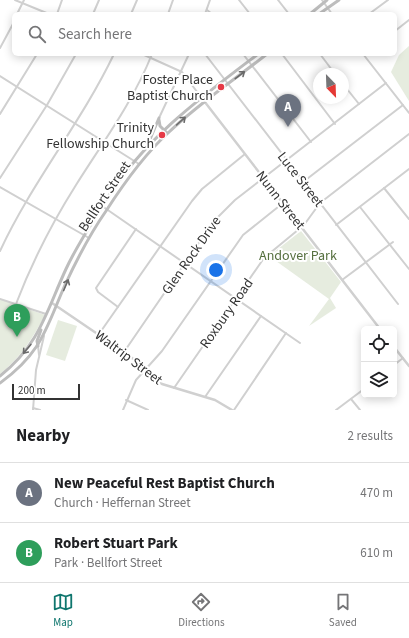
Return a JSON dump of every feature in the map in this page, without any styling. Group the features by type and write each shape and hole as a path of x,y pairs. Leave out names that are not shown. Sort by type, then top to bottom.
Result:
{"main road":[{"path":"312,12 323,1 327,0"},
{"path":"322,12 339,0"},
{"name":"Bellfort Street","path":"0,376 27,350 41,328 48,315 67,268 84,235 102,206 134,161 163,130 201,97 255,56"},
{"name":"Bellfort Street","path":"0,382 20,366 38,346 44,336 72,271 89,238 107,209 139,164 167,133 264,56"},
{"path":"145,149 159,118"},
{"path":"159,118 160,126 167,133"},
{"path":"155,125 160,126"},
{"path":"67,268 72,271"},
{"path":"38,346 37,341 41,328"}],"street":[{"path":"15,0 23,1 45,12"},
{"path":"58,12 62,0"},
{"path":"94,12 99,0"},
{"path":"132,12 136,0"},
{"path":"169,12 173,0"},
{"path":"210,0 207,10 210,12"},
{"path":"239,0 248,12"},
{"path":"278,0 287,12"},
{"path":"372,12 388,0"},
{"path":"19,12 23,1"},
{"path":"323,1 331,12"},
{"path":"397,29 409,20"},
{"path":"0,48 12,26"},
{"path":"0,114 36,56"},
{"path":"0,178 47,105 75,56"},
{"path":"0,252 26,201 76,124 113,56"},
{"path":"146,56 182,72"},
{"path":"159,118 188,56"},
{"name":"Luce Street","path":"207,56 398,304"},
{"path":"245,56 311,142"},
{"path":"284,56 335,124"},
{"path":"322,56 330,68"},
{"path":"366,56 409,113"},
{"path":"16,304 33,261 56,218 132,97 150,58"},
{"name":"Nunn Street","path":"182,72 378,326"},
{"path":"0,76 139,164"},
{"name":"Glen Rock Drive","path":"124,352 213,222 264,178 386,83"},
{"path":"349,92 359,104"},
{"path":"303,182 403,105"},
{"name":"Roxbury Road","path":"174,388 264,258 302,227 309,220 320,203 409,134"},
{"path":"99,334 202,189 246,154"},
{"path":"336,225 409,169"},
{"path":"0,186 89,238"},
{"path":"384,188 409,219"},
{"path":"124,410 132,385 144,370 154,362 243,235 283,203"},
{"path":"102,206 300,342"},
{"path":"360,206 409,269"},
{"path":"118,307 98,292 96,288 136,229"},
{"path":"342,280 393,242"},
{"path":"0,299 48,315"},
{"name":"Waltrip Street","path":"52,303 58,305 124,352 162,384 205,397 223,404 233,410"},
{"path":"205,397 261,316"},
{"path":"233,410 286,333"},
{"path":"40,410 33,409 36,370 44,336"},
{"path":"38,346 39,358"},
{"path":"397,350 409,366"},
{"path":"397,363 403,358"},
{"path":"336,410 361,391"},
{"path":"351,399 360,410"},
{"path":"126,400 148,410"}],"green space":[{"path":"409,46 409,101 391,72 399,55"},
{"name":"Andover Park","path":"301,231 341,282 330,298 336,308 309,326 329,299 269,256"},
{"path":"0,299 45,315 26,347 0,374"},
{"path":"58,320 77,326 65,361 46,355"}],"place":[{"name":"Foster Place Baptist Church","path":"221,87"},
{"name":"New Peaceful Rest Baptist Church","path":"288,127"},
{"name":"Trinity Fellowship Church","path":"162,135"},
{"name":"Robert Stuart Park","path":"17,337"}]}
